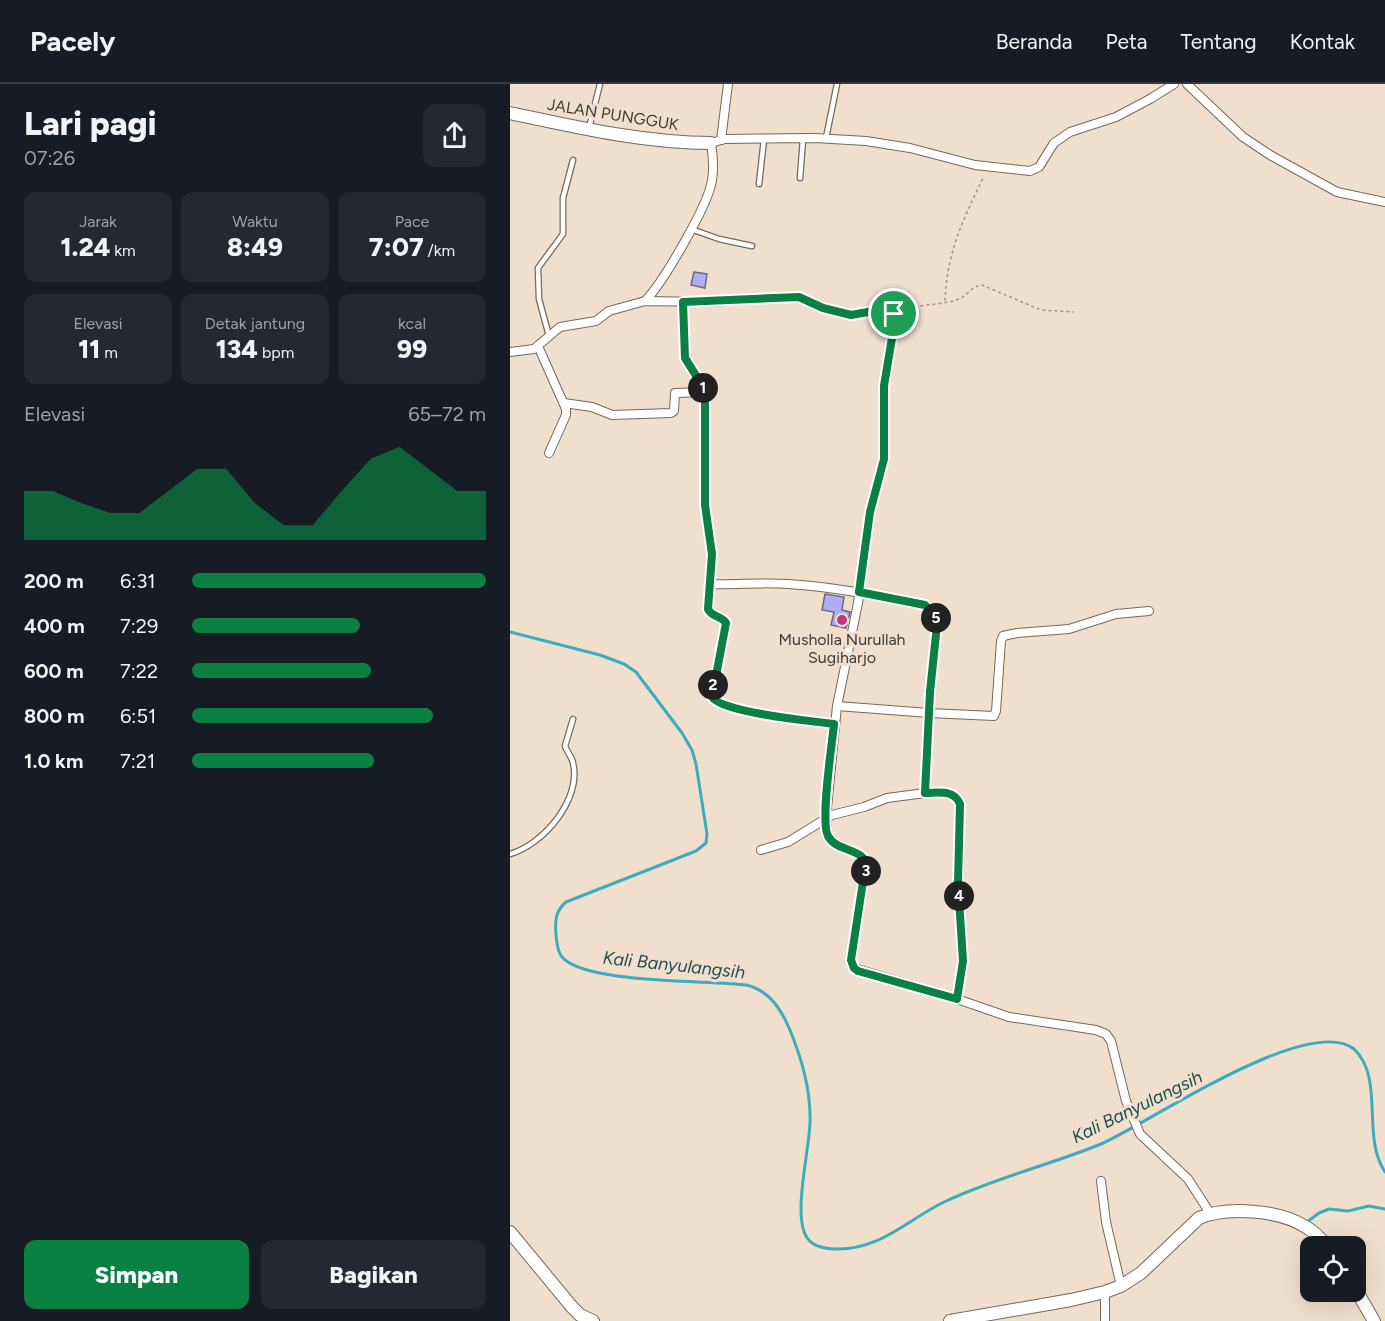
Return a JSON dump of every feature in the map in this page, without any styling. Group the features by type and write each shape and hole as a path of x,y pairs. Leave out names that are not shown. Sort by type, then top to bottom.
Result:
{"street":[{"path":"645,301 668,270 707,198 712,182 716,141 728,84"},
{"path":"716,141 826,138 893,145 988,168 1034,170 1039,167 1052,145 1060,138 1078,128 1116,117 1173,84"},
{"path":"1187,84 1243,137 1270,155 1337,192 1385,202"},
{"name":"JALAN PUNGGUK","path":"510,113 589,129 681,142 716,141"},
{"path":"510,352 528,350 538,346 562,326 596,321 609,311 645,301 683,302 799,297 823,308 851,315 885,309 894,314 884,386 884,459 870,512 859,592 834,724 826,818 827,835 830,840 864,857 866,862 851,960 858,971 957,999 1009,1017 1096,1030 1106,1034 1111,1041 1126,1101 1140,1134 1188,1179 1210,1213"},
{"path":"683,302 685,358 705,392 705,505 712,551 708,611 726,623 712,692 714,700 766,715 834,724"},
{"path":"538,346 564,403 566,415 549,453"},
{"path":"564,403 592,407 612,415 671,413 674,411 675,393 705,392"},
{"path":"710,584 787,584 859,592 925,605 936,617 937,625 925,793"},
{"path":"837,706 986,717 995,714 1000,641 1003,636 1069,629 1116,614 1149,611"},
{"path":"761,850 795,838 826,818 887,798 903,794 925,793 951,794 958,799 960,804 958,883 963,961 957,999"},
{"path":"1101,1181 1106,1222 1119,1286"},
{"path":"950,1321 1105,1292 1141,1273 1199,1218 1210,1213 1228,1210 1276,1215 1307,1227 1316,1236"},
{"path":"510,1232 572,1307 580,1315 592,1321"},
{"path":"1105,1292 1105,1321"},
{"path":"1363,1302 1374,1321"}],"lane":[{"path":"589,129 600,84"},
{"path":"826,138 837,84"},
{"path":"759,184 764,138"},
{"path":"800,178 803,138"},
{"path":"549,336 539,299 538,268 563,234 563,198 573,160"},
{"path":"690,229 719,239 752,246"},
{"path":"510,854 537,840 557,819 567,803 573,784 574,766 565,746 573,719"}],"path":[{"path":"945,302 947,274 953,245 988,168"},
{"path":"894,314 922,304 960,298 975,286 982,285 1041,310 1074,312"}],"building":[{"path":"694,272 707,274 705,288 691,285"},
{"path":"825,594 844,597 842,610 850,612 846,628 831,625 834,612 822,610"}],"waterway":[{"name":"Kali Banyulangsih","path":"510,632 600,655 624,664 636,672 692,750 707,834 706,843 696,851 566,902 556,917 558,950 562,957 575,966 595,972 648,979 746,985 768,996 783,1015 790,1030 807,1087 810,1123 801,1211 805,1234 813,1244 834,1249 850,1248 879,1240 930,1209 963,1193 1101,1144 1228,1075 1266,1058 1302,1046 1332,1042 1354,1049 1369,1075 1374,1142 1385,1172"},
{"path":"1307,1222 1329,1209 1348,1211 1369,1206 1385,1209"}],"place":[{"name":"Musholla Nurullah Sugiharjo","path":"842,620"}],"route":[{"path":"799,297 823,308 851,315 885,309 894,314 884,386 884,459 870,512 859,592 925,605 936,617 925,793 951,794 956,796 960,804 958,883 963,961 957,999 858,971 852,965 866,862 864,857 835,843 827,835 826,818 834,724 766,715 719,703 712,695 726,623 711,614 708,609 712,554 705,505 705,394 685,358 683,302 799,297"}]}
